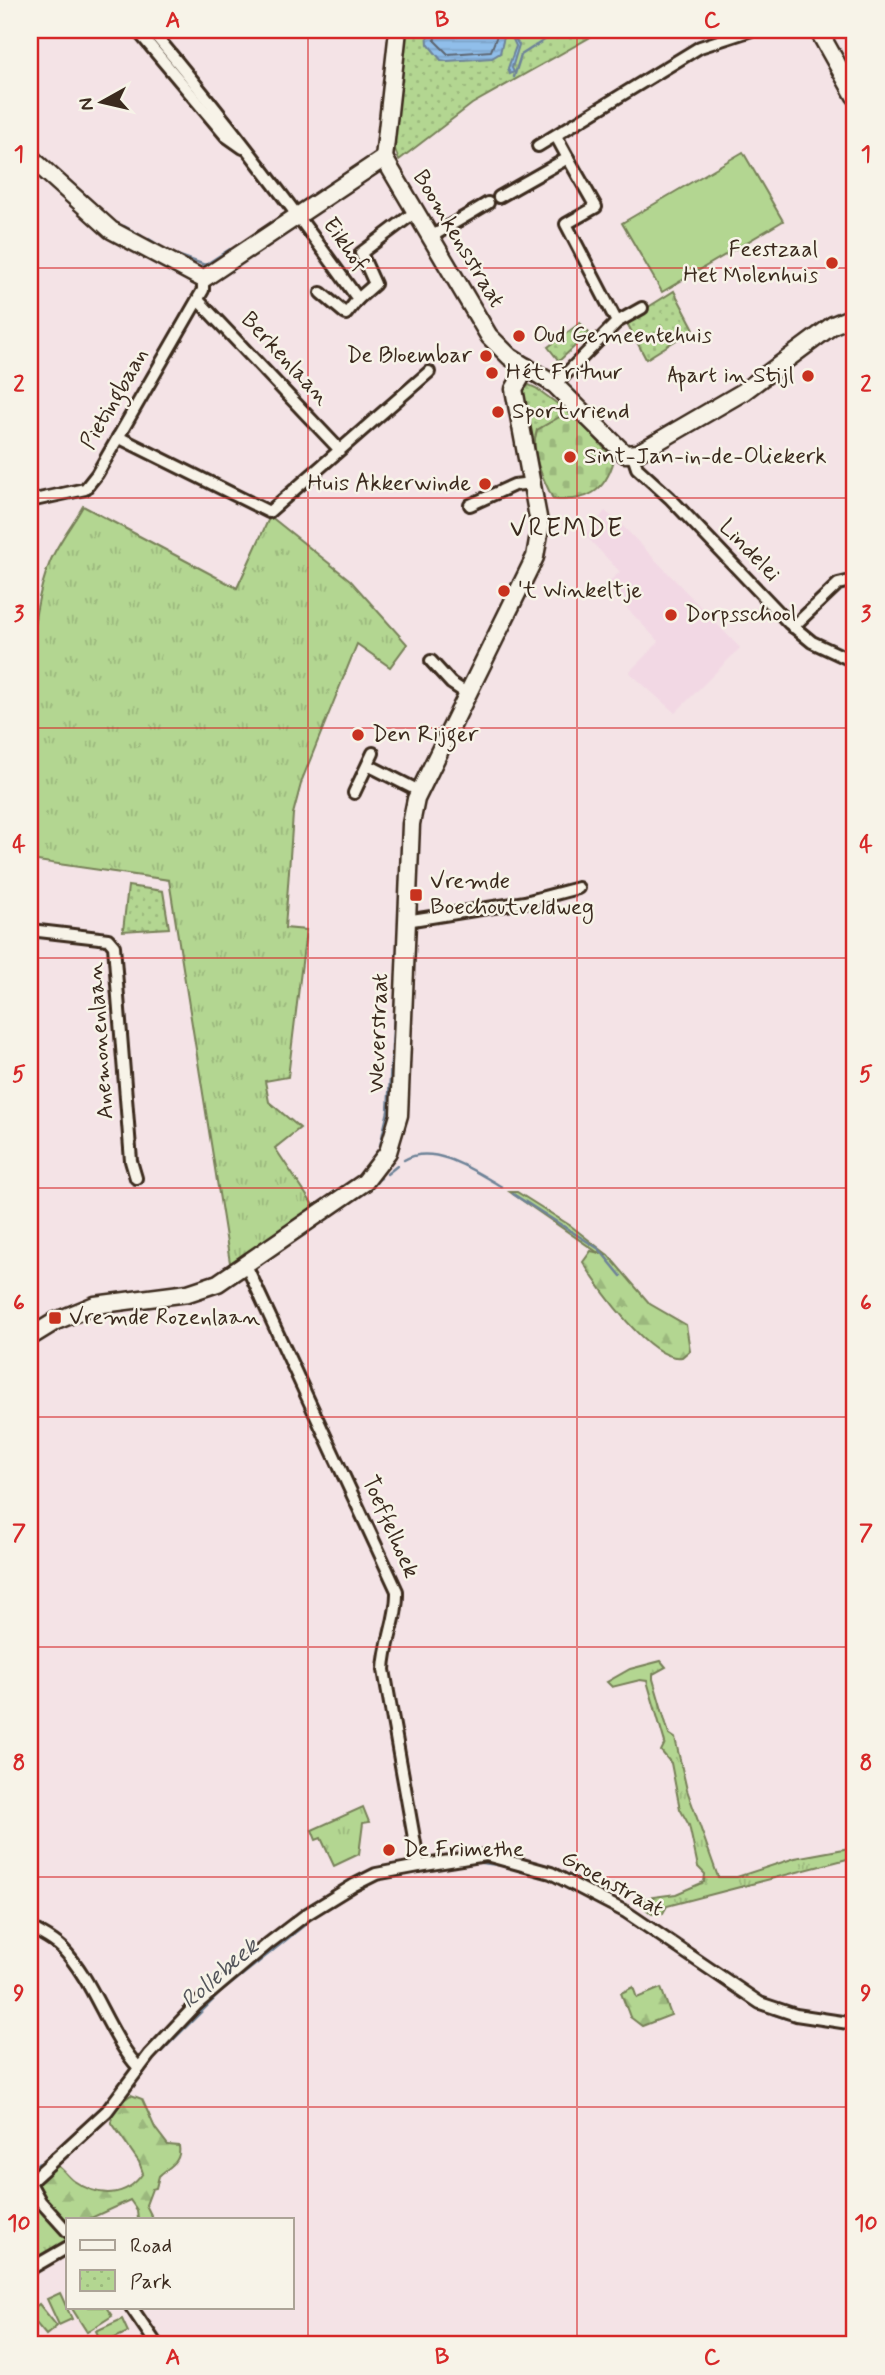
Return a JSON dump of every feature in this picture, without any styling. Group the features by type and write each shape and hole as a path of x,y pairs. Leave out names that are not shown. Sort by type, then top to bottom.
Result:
{"street":[{"path":"137,30 161,50"},
{"path":"151,30 161,50"},
{"path":"30,157 111,230 203,279 384,158 398,30"},
{"path":"538,146 700,47 752,30"},
{"path":"818,30 855,96"},
{"name":"Eikhof","path":"161,50 235,130 246,150 298,215 358,299"},
{"path":"556,136 596,207 566,224 617,322"},
{"name":"Boomkensstraat","path":"384,158 489,336 510,357 555,385 625,454"},
{"path":"499,197 568,158"},
{"path":"429,238 488,203"},
{"name":"Eikhof","path":"321,293 346,314 358,299 376,284 361,253 415,212"},
{"name":"Pietingbaan","path":"30,501 85,489 97,474 204,290 203,279"},
{"name":"Berkenlaan","path":"198,300 339,449"},
{"path":"555,385 617,322 642,308"},
{"path":"625,454 638,453 650,443 743,392 833,325 855,316"},
{"path":"470,505 513,485 532,483 514,389 527,367"},
{"path":"118,437 269,512 429,372"},
{"name":"Lindelei","path":"625,454 634,459 637,468 793,627 812,642 855,662"},
{"name":"Weverstraat","path":"30,1337 56,1321 95,1304 203,1290 246,1265 365,1182 388,1152 399,1115 411,824 419,791 535,557 540,527 532,483"},
{"path":"793,627 838,584 855,580"},
{"path":"431,661 451,683 466,693"},
{"path":"354,793 373,753"},
{"path":"368,765 419,791"},
{"path":"406,921 525,902 578,888"},
{"name":"Anemonenlaan","path":"30,930 108,939 114,946 131,1161 136,1178"},
{"name":"Toeffelhoek","path":"246,1265 397,1591 384,1670 419,1866"},
{"name":"Groenstraat","path":"30,2183 107,2112 139,2068 196,2005 307,1914 376,1874 485,1855 544,1870 576,1883 636,1918 760,2003 796,2015 855,2024"},
{"path":"30,1927 53,1941 70,1958 115,2037 139,2068"},
{"path":"30,2183 40,2201 66,2230"},
{"path":"30,2269 66,2248"},
{"path":"132,2308 157,2345"}],"shaded area":[{"name":"Dorpsschool","path":"605,511 620,523 740,648 675,713 629,672 659,642 605,585 620,572 585,535"}],"green space":[{"path":"405,30 603,30 472,104 399,160 394,147"},
{"path":"743,152 783,221 662,292 622,223"},
{"path":"674,291 694,329 646,359 626,321"},
{"path":"580,323 589,333 559,361 548,347"},
{"path":"529,385 581,421 561,416 537,430 533,446 522,391"},
{"path":"561,416 581,421 614,460 599,488 584,497 553,499 536,458 536,430"},
{"path":"83,506 237,588 270,516 350,580 407,644 390,667 357,644 302,780 293,814 285,928 306,930 288,1077 265,1081 269,1102 300,1128 275,1148 315,1208 231,1269 169,880 30,860 28,708 33,630 50,562"},
{"path":"128,886 163,891 169,928 123,931"},
{"path":"510,1192 517,1192 571,1226 608,1255 597,1252"},
{"path":"591,1251 608,1255 650,1304 686,1325 690,1350 682,1357 669,1355 641,1336 613,1305 583,1262"},
{"path":"661,1661 666,1667 653,1674 653,1679 669,1734 675,1738 687,1790 718,1877 737,1877 795,1858 855,1847 855,1857 667,1906 663,1913 652,1914 646,1909 645,1898 676,1894 704,1882 705,1874 698,1867 689,1825 680,1809 671,1763 661,1751 665,1743 647,1681 640,1680 612,1687 607,1682 630,1669"},
{"path":"363,1807 369,1822 363,1823 359,1854 334,1866 321,1838 316,1840 312,1830"},
{"path":"633,1987 637,1998 661,1988 671,2015 642,2026 630,2017 621,1993"},
{"path":"131,2095 142,2099 155,2128 168,2145 179,2146 176,2161 159,2176 156,2188 152,2189 146,2205 152,2218 138,2218 137,2210 130,2200 91,2218 66,2218 63,2222 37,2189 41,2178 51,2169 58,2166 83,2187 102,2193 112,2193 129,2187 143,2173 139,2162 112,2123 111,2116 122,2101"},
{"path":"38,2209 66,2237 66,2240 30,2262 30,2217"},
{"path":"60,2293 72,2319 59,2325 47,2299"},
{"path":"39,2304 57,2326 46,2335 30,2316 30,2311"},
{"path":"72,2308 107,2308 112,2316 87,2332"},
{"path":"122,2319 128,2332 102,2344 96,2331"}],"water":[{"path":"427,30 509,30 519,45 512,68 514,72 510,74 508,68 516,46 510,33 505,33 500,53 492,58 447,61 441,60 428,44"}],"waterway":[{"path":"402,77 406,30"},
{"path":"514,77 521,55 560,30"},
{"path":"124,226 142,236"},
{"path":"149,239 160,246"},
{"path":"177,255 205,265 230,249"},
{"path":"380,1146 388,1111 394,1014"},
{"path":"404,1160 416,1155 441,1157 467,1167 502,1187"},
{"path":"387,1174 397,1166"},
{"path":"372,1184 381,1178"},
{"path":"513,1194 599,1249 621,1276"},
{"name":"Rollebeek","path":"474,1862 506,1866"},
{"name":"Rollebeek","path":"384,1878 402,1874"},
{"name":"Rollebeek","path":"160,2053 220,1993 307,1923"},
{"name":"Rollebeek","path":"772,2014 787,2019"},
{"name":"Rollebeek","path":"825,2025 855,2029"},
{"name":"Rollebeek","path":"58,2148 76,2133"},
{"name":"Rollebeek","path":"30,2166 41,2163 53,2153"}],"place":[{"name":"Feestzaal Het Molenhuis","path":"832,263"},
{"name":"Oud Gemeentehuis","path":"519,336"},
{"name":"De Bloembar","path":"486,356"},
{"name":"Hét Frituur","path":"492,373"},
{"name":"Apart in Stijl","path":"808,376"},
{"name":"Sportvriend","path":"498,412"},
{"name":"Sint-Jan-in-de-Oliekerk","path":"570,457"},
{"name":"Huis Akkerwinde","path":"485,484"},
{"name":"'t Winkeltje","path":"504,591"},
{"name":"Dorpsschool","path":"671,615"},
{"name":"Den Rijger","path":"358,735"},
{"name":"Vremde Boechoutveldweg","path":"416,895"},
{"name":"Vremde Rozenlaan","path":"55,1318"},
{"name":"De Frimethe","path":"389,1850"}],"district":[{"name":"VREMDE","path":"567,529"}]}
